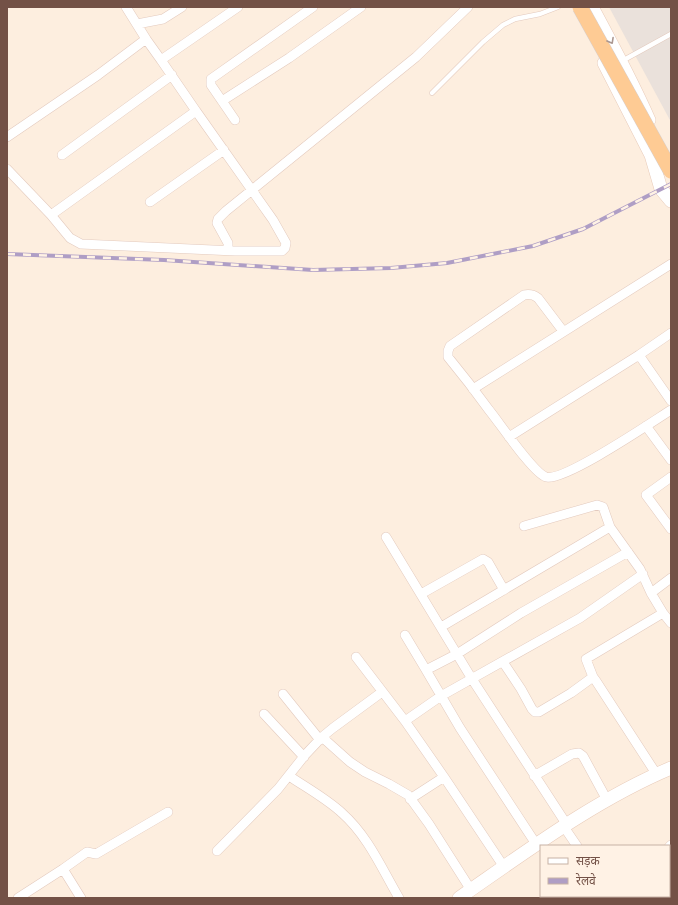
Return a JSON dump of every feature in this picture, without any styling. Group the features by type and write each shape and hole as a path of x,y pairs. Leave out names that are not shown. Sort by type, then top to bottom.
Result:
{"main road":[{"path":"580,7 671,171"}],"street":[{"path":"7,169 51,214 70,238 80,244 278,252 285,248 286,243 273,220 146,39 126,7"},
{"path":"137,24 164,19 182,7"},
{"path":"161,60 238,7"},
{"path":"235,120 211,85 211,79 313,7"},
{"path":"222,101 289,58 361,7"},
{"path":"228,250 228,243 217,223 218,219 416,57 468,7"},
{"path":"572,7 604,64 651,155 661,189 671,201"},
{"path":"592,7 622,61 654,130 654,147 651,155"},
{"path":"7,137 98,75 146,39"},
{"path":"62,155 172,75"},
{"path":"51,214 196,111"},
{"path":"150,202 224,150"},
{"path":"473,389 671,264"},
{"path":"563,331 538,298 531,295 524,295 450,346 448,351 448,357 509,437 538,472 546,477 555,476 581,465 671,410"},
{"path":"509,437 639,355 671,333"},
{"path":"639,355 671,401"},
{"path":"646,426 671,460"},
{"path":"671,478 646,495 671,529"},
{"path":"524,526 597,505 603,507 610,527 643,574 651,593 671,623"},
{"path":"441,627 610,527"},
{"path":"386,538 472,680 566,826 576,845"},
{"path":"426,670 457,654 521,613 628,552"},
{"path":"421,594 483,559 488,562 504,590"},
{"path":"405,721 441,696 472,680 580,618 643,574"},
{"path":"651,593 671,578"},
{"path":"657,775 596,681 592,678 586,660 663,613"},
{"path":"406,635 441,696 536,844"},
{"path":"356,657 405,721 504,866"},
{"path":"503,662 521,688 532,709 536,712 539,712 559,701 592,678"},
{"path":"217,851 261,808 321,739 333,728 382,692"},
{"path":"283,694 321,739 365,772 404,792 429,824 471,890"},
{"path":"264,714 304,757"},
{"path":"534,776 572,754 579,752 583,756 607,800"},
{"path":"459,898 536,844 607,800 671,768"},
{"path":"289,776 334,806 350,821 367,841 398,898"},
{"path":"410,799 444,778"},
{"path":"18,898 87,852 96,854 168,812"},
{"path":"63,869 81,898"}],"lane":[{"path":"432,93 503,24 515,19 540,14 558,7"},
{"path":"622,61 671,34"}],"shaded area":[{"path":"609,7 671,7 671,122"}],"railway":[{"path":"7,254 164,260 313,270 391,268 447,263 533,246 583,229 671,184"}]}
